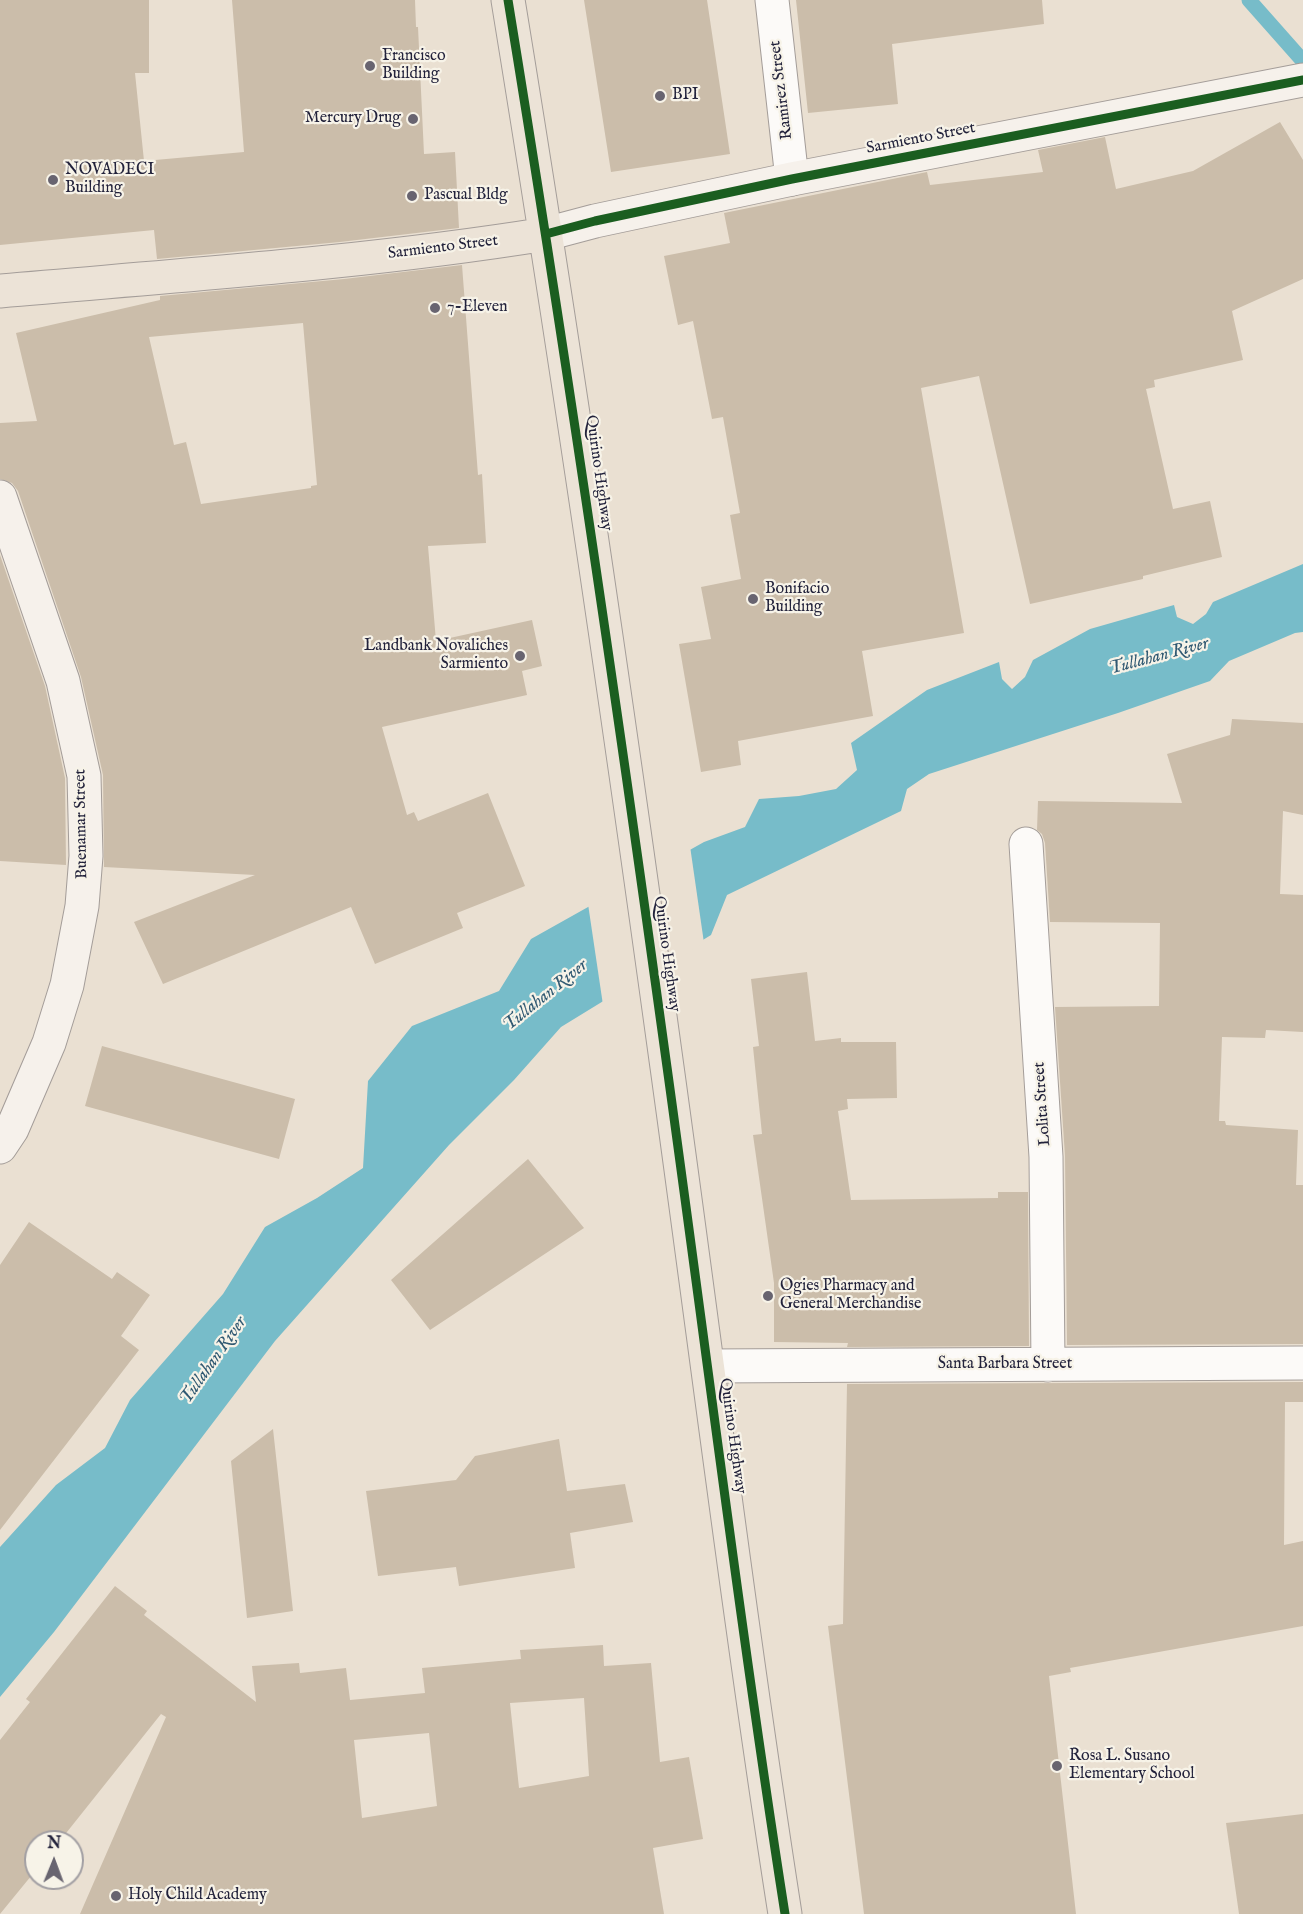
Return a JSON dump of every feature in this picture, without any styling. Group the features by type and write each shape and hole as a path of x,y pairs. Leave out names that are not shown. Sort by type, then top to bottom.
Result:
{"main road":[{"name":"Quirino Highway","path":"508,0 578,437 708,1366 756,1732 785,1914"},
{"name":"Sarmiento Street","path":"0,291 473,246 546,234"}],"street":[{"name":"Ramirez Street","path":"772,0 792,179"},
{"name":"Sarmiento Street","path":"546,234 792,179 1292,82"},
{"name":"Buenamar Street","path":"0,497 63,681 84,776 86,856 79,926 67,985 49,1043 12,1129 0,1147"},
{"name":"Lolita Street","path":"1026,844 1046,1157 1048,1365"},
{"name":"Santa Barbara Street","path":"708,1366 1303,1363"}],"water":[{"name":"Tullahan River","path":"1303,564 1303,632 1295,633 1229,661 1210,681 929,774 907,789 901,811 727,895 711,935 561,1027 514,1080 449,1145 275,1341 54,1632 0,1697 0,1547 56,1485 105,1448 130,1400 223,1294 265,1227 317,1198 363,1168 368,1081 412,1026 499,991 531,939 704,842 745,827 759,799 799,796 836,789 857,770 851,743 927,690 999,662 1002,679 1012,689 1025,677 1033,660 1090,629 1174,605 1177,617 1193,624 1206,614 1213,602"}],"pier":[{"path":"690,846 704,943 603,1005 588,904"}],"building":[{"path":"0,0 149,0 149,73 135,73 144,161 244,152 232,0 415,0 424,154 455,152 459,228 157,259 154,230 0,245"},
{"name":"BPI","path":"584,0 707,0 730,154 611,172"},
{"path":"796,0 1042,0 1044,24 892,44 898,104 808,113"},
{"path":"1280,122 1303,160 1303,279 1232,311 1243,360 1154,380 1155,387 1146,389 1173,509 1210,501 1222,557 1143,576 1143,579 1030,604 979,376 921,388 964,633 862,651 873,716 738,741 741,765 701,772 679,644 711,639 701,587 741,579 730,515 740,513 723,417 712,419 693,321 678,325 664,256 730,243 724,213 927,172 930,185 1043,172 1038,150 1105,137 1116,189 1193,171"},
{"path":"462,265 478,475 482,474 486,543 428,546 436,641 532,620 542,666 522,671 527,695 382,727 407,815 414,812 418,821 488,793 525,886 457,913 463,928 375,964 351,907 163,984 134,922 255,875 104,867 103,775 81,677 18,491 12,483 0,479 0,423 37,421 16,333 160,300 160,296 344,279","holes":["303,323 317,485 311,488 201,504 186,442 174,445 149,337"]},
{"path":"0,555 45,686 65,778 66,865 0,861"},
{"path":"1232,719 1303,723 1303,815 1283,811 1280,894 1303,895 1303,1032 1266,1030 1265,1038 1222,1037 1219,1121 1225,1121 1226,1125 1298,1130 1296,1185 1303,1185 1303,1344 1067,1345 1065,1156 1055,1007 1159,1006 1160,923 1050,922 1045,843 1042,834 1037,830 1038,801 1182,803 1167,754 1230,735"},
{"path":"807,972 815,1041 841,1038 841,1042 896,1042 897,1098 847,1099 848,1109 838,1111 851,1200 998,1198 998,1192 1028,1192 1029,1346 847,1347 848,1343 774,1342 774,1283 753,1135 762,1134 753,1047 759,1046 751,979"},
{"path":"102,1046 295,1099 279,1159 85,1106"},
{"path":"528,1159 584,1228 430,1330 391,1280"},
{"path":"29,1222 112,1279 117,1272 150,1295 121,1336 139,1350 0,1530 0,1265"},
{"path":"1303,1382 1303,1402 1285,1402 1284,1545 1303,1541 1303,1626 1070,1668 1071,1672 1049,1676 1076,1914 864,1914 828,1626 843,1624 847,1384"},
{"path":"273,1429 293,1611 247,1618 231,1461"},
{"path":"559,1439 567,1491 625,1484 633,1522 570,1533 575,1568 459,1586 456,1567 378,1576 366,1491 456,1480 475,1456"},
{"path":"115,1586 147,1611 144,1615 256,1702 252,1666 299,1663 300,1673 346,1668 350,1700 425,1693 422,1668 521,1659 520,1650 603,1645 604,1666 651,1663 660,1762 689,1757 703,1839 653,1848 664,1914 80,1914 166,1717 161,1714 69,1830 24,1830 24,1885 0,1914 0,1740 30,1702 26,1699","holes":["584,1698 589,1776 519,1788 510,1703","429,1733 437,1806 362,1818 354,1740"]},
{"path":"1303,1814 1303,1914 1239,1914 1226,1823"}],"waterway":[{"path":"1249,0 1303,61"}],"cycle path":[{"path":"508,0 610,667 785,1914"},
{"path":"546,234 595,221 792,179 1303,80"}],"place":[{"name":"Francisco Building","path":"370,66"},
{"name":"BPI","path":"660,96"},
{"name":"Mercury Drug","path":"413,119"},
{"name":"NOVADECI Building","path":"53,180"},
{"name":"Pascual Bldg","path":"412,196"},
{"name":"7-Eleven","path":"435,308"},
{"name":"Bonifacio Building","path":"753,599"},
{"name":"Landbank Novaliches Sarmiento","path":"520,656"},
{"name":"Ogies Pharmacy and General Merchandise","path":"768,1296"},
{"name":"Rosa L. Susano Elementary School","path":"1057,1766"},
{"name":"Holy Child Academy","path":"116,1896"}]}
